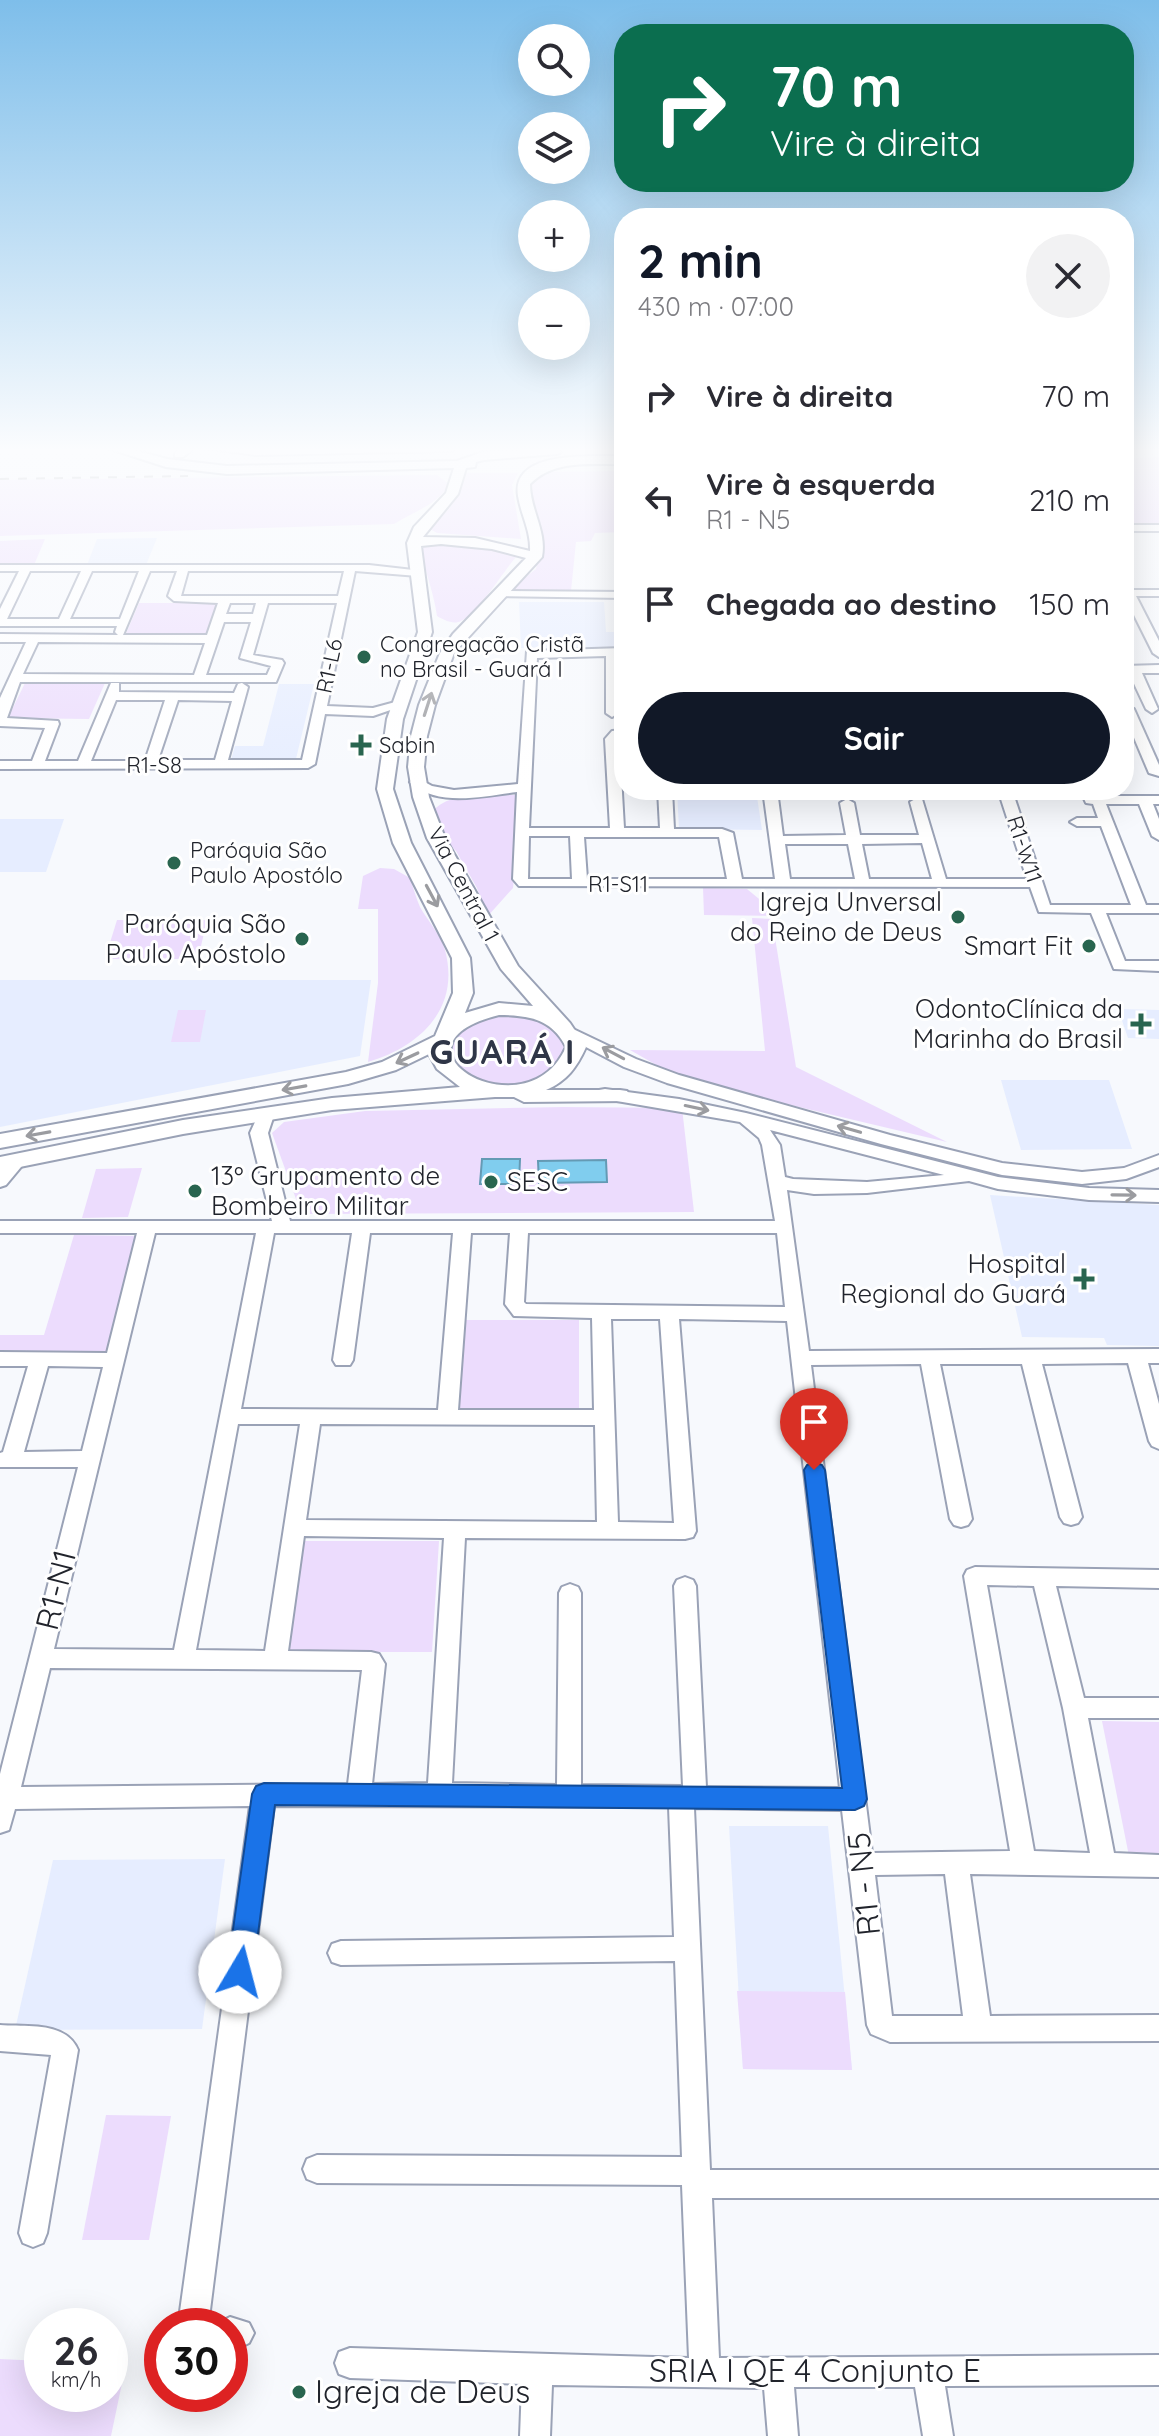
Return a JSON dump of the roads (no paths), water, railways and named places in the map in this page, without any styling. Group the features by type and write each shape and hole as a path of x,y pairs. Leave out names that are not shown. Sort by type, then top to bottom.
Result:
{"main road":[{"name":"Via Central 1","path":"416,562 424,614 443,629 447,653 419,736 417,782 430,822 510,969 563,1026"},
{"path":"443,629 473,621 531,562"},
{"name":"Via Central 1","path":"443,629 397,712 385,789 402,843 461,958 463,993 445,1035"},
{"path":"399,826 410,831 430,822"},
{"path":"0,1141 359,1075 409,1057 445,1035 462,1020 499,1009 520,1009 563,1026 576,1047 573,1061 561,1075 542,1085 332,1104 262,1124 239,1119 183,1127 9,1163"},
{"path":"445,1035 440,1054 445,1067 458,1078 477,1086 509,1090"},
{"path":"415,1096 438,1099 620,1096"},
{"path":"152,1114 183,1127"}],"street":[{"path":"119,639 146,567"},
{"path":"184,567 175,598 225,600 263,600 350,568 416,568"},
{"path":"0,568 184,567 301,584 343,600"},
{"path":"26,568 0,621 124,623"},
{"path":"63,622 88,568"},
{"name":"R1-L6","path":"308,764 350,568"},
{"path":"1134,589 1159,593"},
{"path":"501,594 614,595"},
{"path":"199,678 225,600"},
{"path":"17,678 274,678 278,664 246,658 263,600"},
{"path":"1134,604 1158,650"},
{"path":"219,618 258,618"},
{"path":"0,638 212,639"},
{"path":"34,638 0,721 53,724 37,765"},
{"name":"R1-S11","path":"614,652 531,654 521,881 580,884 1036,883"},
{"path":"220,765 239,697 258,660"},
{"path":"1134,669 1159,669"},
{"path":"1134,676 1156,709"},
{"path":"83,765 117,678"},
{"path":"612,713 614,693"},
{"path":"111,696 239,697"},
{"path":"150,765 173,696"},
{"path":"1134,709 1156,709"},
{"path":"320,710 397,712"},
{"path":"1134,726 1156,773"},
{"path":"614,735 614,776"},
{"name":"R1-S8","path":"0,765 308,764"},
{"path":"417,782 428,789 448,794 525,787"},
{"path":"430,822 427,808 431,802 448,794"},
{"path":"615,800 617,832"},
{"path":"665,800 667,832"},
{"path":"771,800 783,883"},
{"name":"R1-W11","path":"1008,800 1044,909 1097,909"},
{"path":"1095,800 1140,909"},
{"path":"1152,800 1159,836"},
{"path":"917,802 940,882"},
{"path":"847,803 863,883"},
{"path":"1077,822 1106,822"},
{"path":"523,832 667,832 728,836 735,883"},
{"path":"577,832 580,884"},
{"path":"776,840 927,839"},
{"path":"1159,909 1097,909 1119,966 1159,966"},
{"name":"Via Central 1","path":"563,1026 630,1063 673,1079 1002,1169 1082,1178 1126,1173 1159,1161"},
{"path":"509,1090 620,1096 746,1118 973,1177 1046,1190 1159,1196"},
{"name":"R1 - N5","path":"746,1118 769,1139 782,1187 793,1314 855,1799 880,2025 890,2029 1159,2028"},
{"path":"183,1660 231,1416 274,1228 262,1124"},
{"path":"0,1181 9,1163"},
{"path":"782,1187 890,1187 973,1177"},
{"path":"447,1417 463,1226"},
{"path":"0,1227 785,1227"},
{"path":"519,1227 516,1308 528,1313 793,1314"},
{"path":"343,1360 362,1228"},
{"name":"R1-N1","path":"0,1822 147,1229"},
{"path":"601,1313 608,1529"},
{"path":"293,1528 685,1531 669,1314"},
{"path":"1030,1356 1071,1517"},
{"path":"1136,1356 1159,1441"},
{"path":"800,1358 1159,1356"},
{"path":"929,1357 961,1519"},
{"path":"0,1359 115,1360"},
{"path":"40,1359 6,1460 89,1459"},
{"path":"231,1416 606,1418"},
{"path":"275,1660 311,1416"},
{"path":"439,1794 455,1528"},
{"path":"1024,1862 975,1576 1159,1579"},
{"path":"1043,1578 1075,1708 1104,1864"},
{"path":"685,1586 688,1796 686,1949 705,2373"},
{"path":"569,1795 570,1593"},
{"path":"39,1658 369,1660 374,1664 359,1794"},
{"path":"1075,1708 1159,1708"},
{"path":"195,2308 264,1794"},
{"path":"6,1798 439,1794 855,1799"},
{"path":"861,1864 1024,1862 1159,1866"},
{"path":"956,1863 978,2027"},
{"path":"341,1953 686,1949"},
{"path":"0,2038 58,2043 65,2050 33,2233"},
{"path":"317,2169 1159,2184"},
{"name":"SRIA I QE 4 Conjunto E","path":"350,2363 705,2373 1159,2370"},
{"path":"535,2436 537,2370"},
{"path":"928,2371 938,2436"},
{"path":"778,2372 783,2436"}],"water":[{"path":"482,1159 520,1159 519,1184 480,1184"},
{"path":"606,1160 607,1182 539,1183 538,1161"}],"place":[{"name":"Congregação Cristã no Brasil - Guará I","path":"364,657"},
{"name":"Sabin","path":"361,745"},
{"name":"Paróquia São Paulo Apostólo","path":"174,863"},
{"name":"Igreja Unversal do Reino de Deus","path":"958,917"},
{"name":"Paróquia São Paulo Apóstolo","path":"302,939"},
{"name":"Smart Fit","path":"1089,946"},
{"name":"OdontoClínica da Marinha do Brasil","path":"1141,1024"},
{"name":"SESC","path":"491,1182"},
{"name":"13º Grupamento de Bombeiro Militar","path":"195,1191"},
{"name":"Hospital Regional do Guará","path":"1084,1279"},
{"name":"Igreja de Deus","path":"299,2392"}],"district":[{"name":"GUARÁ I","path":"503,1052"}]}
